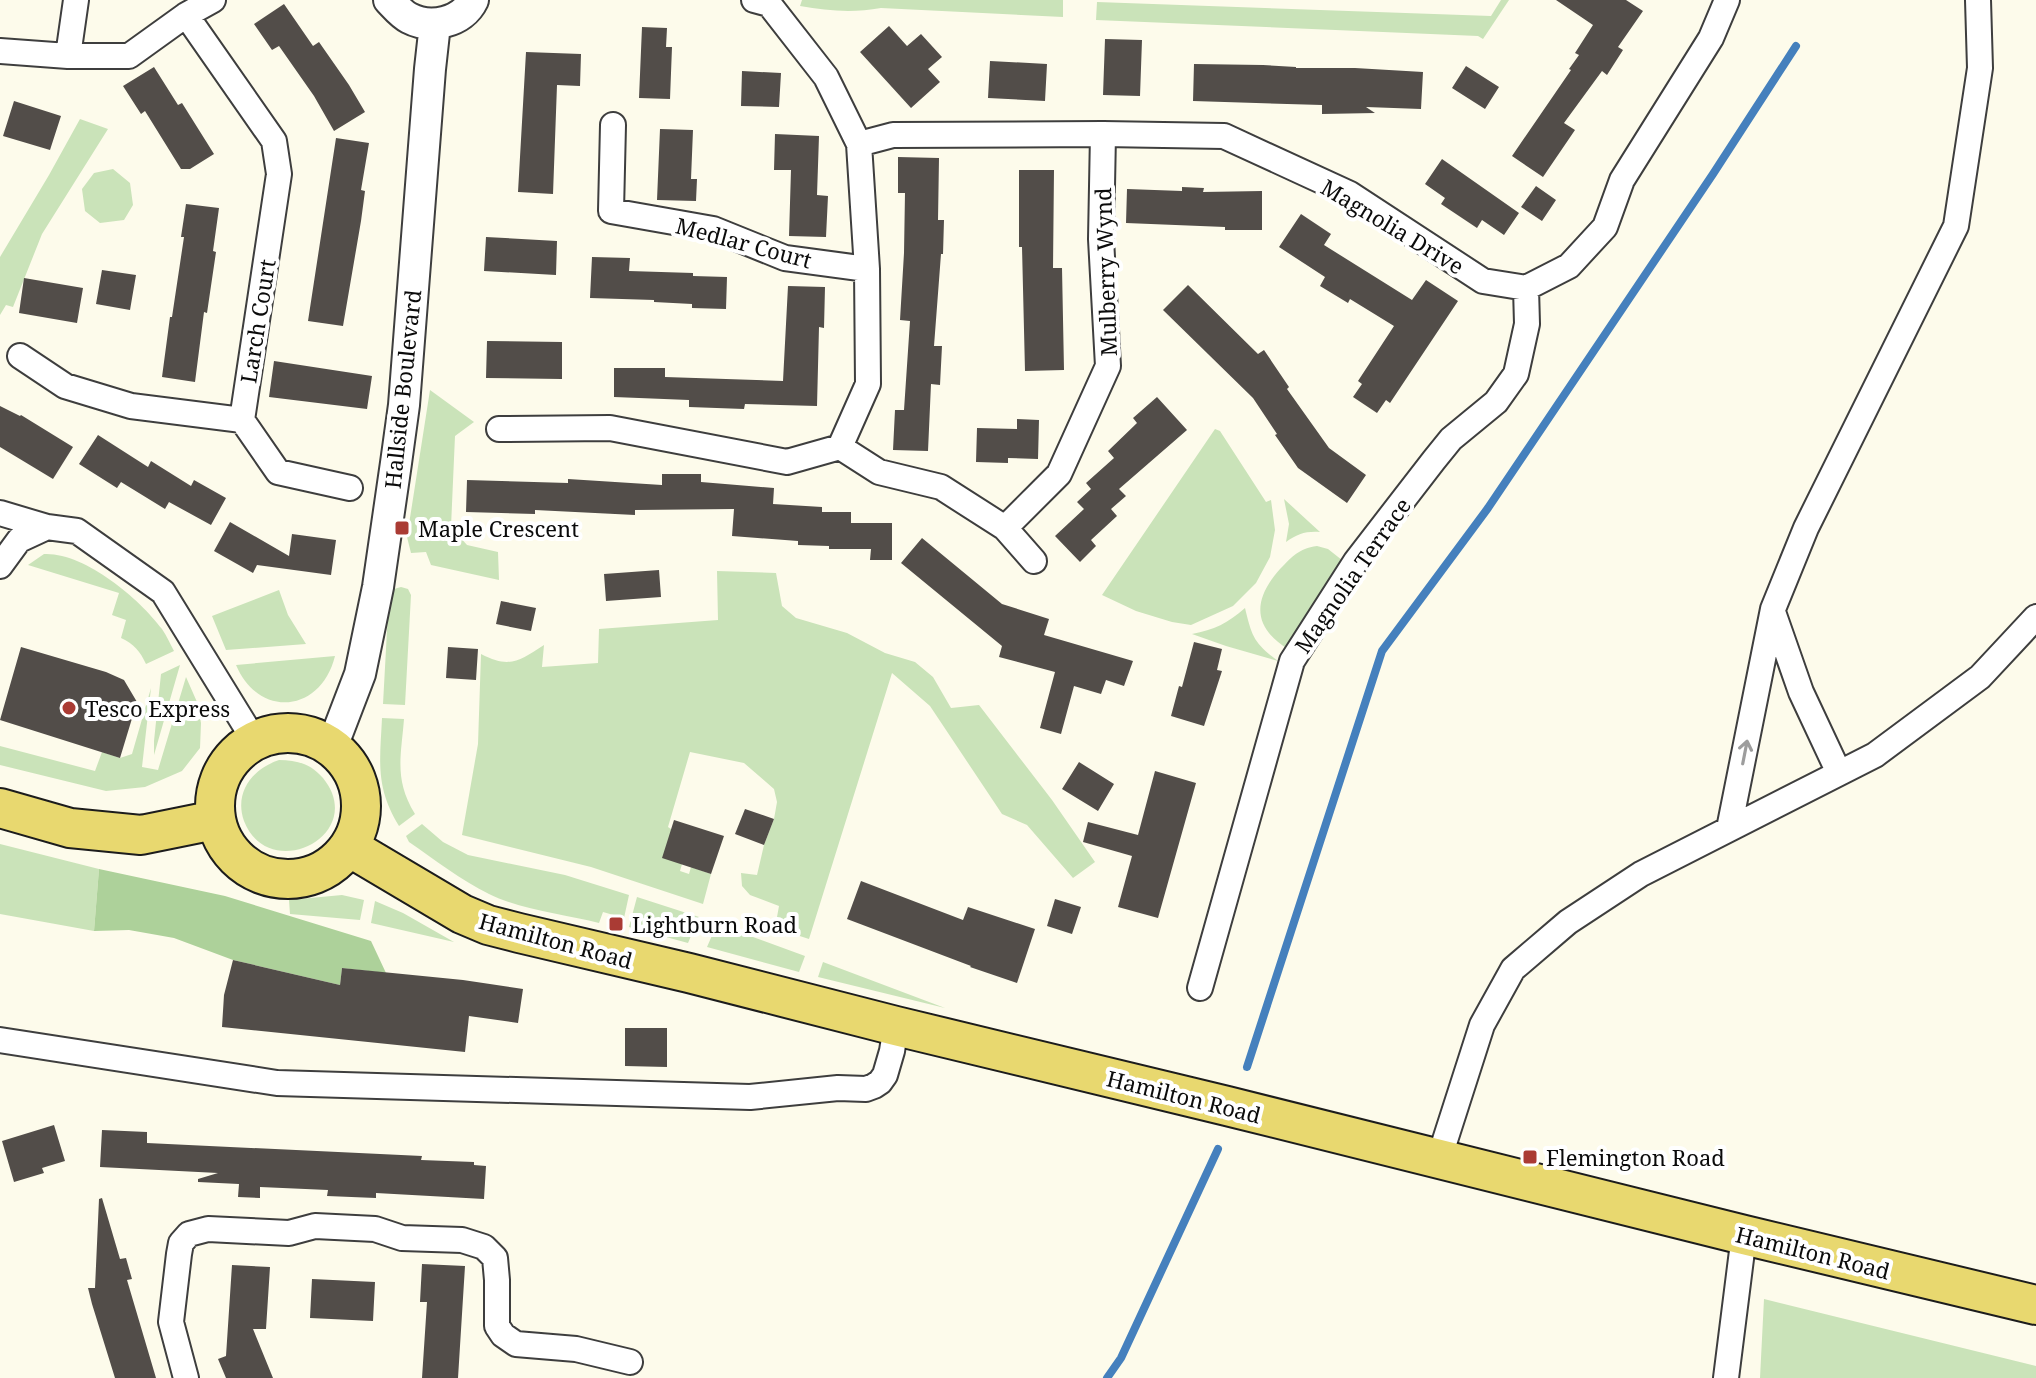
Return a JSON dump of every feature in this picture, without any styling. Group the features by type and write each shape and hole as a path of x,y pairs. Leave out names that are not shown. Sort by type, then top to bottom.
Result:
{"main road":[{"path":"275,733 301,733 332,747 356,775 363,802 356,837 327,867 301,879 270,879 244,864 224,844 215,820 213,796 221,775 234,754 254,740 275,733"},
{"path":"0,808 70,828 141,835 215,820"},
{"name":"Hamilton Road","path":"349,847 439,902 488,925 2036,1305"}],"street":[{"path":"68,56 76,0"},
{"path":"0,51 129,56 186,15 213,0"},
{"path":"389,0 407,17 435,24 452,20 470,7 473,0"},
{"path":"1526,288 1569,266 1605,227 1622,180 1711,38 1727,0"},
{"path":"1729,829 1773,609 1806,528 1956,226 1980,68 1978,0"},
{"path":"764,1 826,77 859,144 867,269 868,384 840,447"},
{"name":"Larch Court","path":"186,15 274,141 279,174 242,420"},
{"name":"Hallside Boulevard","path":"332,747 360,674 378,587 402,419 435,24"},
{"name":"Medlar Court","path":"613,125 611,211 713,229 785,258 867,269"},
{"name":"Mulberry Wynd","path":"1005,528 1059,474 1108,366 1101,239 1103,134"},
{"name":"Magnolia Drive","path":"859,144 893,135 1224,136 1350,194 1483,281 1526,288"},
{"name":"Magnolia Terrace","path":"1200,988 1292,661 1356,561 1425,471 1451,439 1496,402 1516,374 1527,324 1526,288"},
{"path":"20,356 65,386 131,406 242,420 278,472 350,488"},
{"path":"499,429 610,428 787,462 840,447 879,472 941,487 1005,528 1034,561"},
{"path":"0,513 47,527 77,531 163,592 254,740"},
{"path":"0,566 19,540 47,527"},
{"path":"1773,609 1801,692 1839,773"},
{"path":"1439,1159 1482,1025 1513,969 1568,922 1629,882 1875,755 1980,677 2036,617"},
{"path":"0,1040 277,1083 750,1097 874,1086 885,1075 896,1026"},
{"path":"186,1378 171,1322 179,1254 181,1243 189,1234 208,1229 289,1233 315,1226 330,1226 375,1229 402,1238 462,1240 484,1247 495,1258 497,1326 503,1335 516,1344 576,1349 630,1362"},
{"path":"1726,1378 1744,1235"}],"green space":[{"path":"802,0 1063,0 1063,17 881,8 831,10 800,6"},
{"path":"1501,0 1509,0 1483,39 1478,36 1096,20 1097,2 1491,16"},
{"path":"80,119 108,129 42,234 13,307 6,305 0,315 0,257"},
{"path":"113,169 130,183 133,205 124,220 100,223 85,211 82,189 94,173"},
{"path":"430,390 474,422 455,436 451,527 467,545 498,552 499,580 431,565 426,552 411,553 407,537"},
{"path":"1215,429 1220,431 1266,502 1271,500 1275,530 1270,557 1256,583 1233,606 1191,625 1136,611 1102,595"},
{"path":"1284,499 1320,532 1302,534 1286,542 1289,524"},
{"path":"1317,546 1328,549 1347,564 1288,649 1268,631 1260,612 1261,602 1271,580 1289,560 1300,551"},
{"path":"44,554 60,555 76,561 109,579 152,617 174,651 146,664 136,648 121,638 126,620 112,615 119,593 28,565"},
{"path":"717,571 776,573 782,606 796,618 847,633 885,653 915,662 933,677 951,708 979,705 1095,862 1073,878 1027,825 1002,814 930,706 892,673 809,939 775,928 779,906 750,895 742,886 741,873 757,875 777,802 774,789 744,763 690,752 668,827 682,864 680,871 689,874 691,867 711,874 703,904 591,867 462,835 478,744 481,654 500,661 514,661 544,645 542,667 598,663 599,629 718,620"},
{"path":"401,587 408,589 411,595 405,705 383,704 389,594"},
{"path":"279,590 288,615 306,644 226,650 212,616"},
{"path":"1245,608 1255,639 1278,661 1192,634 1220,625"},
{"path":"335,656 328,675 317,689 304,698 289,702 274,701 259,694 246,682 236,665"},
{"path":"180,665 154,755 161,674"},
{"path":"186,677 197,702 201,723 200,748 182,771 145,787 106,791 0,765 0,746 95,771 102,752 120,758 132,754 151,688 142,767 158,770"},
{"path":"382,718 404,719 402,779 415,814 399,826 386,799 381,774"},
{"path":"279,760 298,762 314,769 323,778 334,799 334,818 325,834 310,845 292,851 273,849 256,840 244,821 242,811 241,801 253,776"},
{"path":"422,824 443,842 468,855 565,875 629,895 624,918 603,912 599,923 528,908 489,894 409,842 406,836"},
{"path":"0,844 99,869 94,931 0,914"},
{"path":"99,869 225,896 371,941 386,973 342,968 340,985 233,960 174,938 129,930 94,931"},
{"path":"342,895 364,900 360,920 290,914 289,900"},
{"path":"637,897 699,917 688,943 629,927"},
{"path":"375,901 403,913 454,942 371,923"},
{"path":"717,924 805,956 799,972 707,947"},
{"path":"823,962 945,1008 818,977"},
{"path":"1764,1299 2036,1366 2036,1378 1760,1378"}],"building":[{"path":"1556,0 1626,0 1643,11 1618,47 1623,50 1607,75 1602,71 1564,123 1575,130 1543,177 1512,156 1571,70 1579,55 1575,53 1593,25"},
{"path":"284,4 313,46 319,42 365,112 334,131 279,46 272,50 254,24"},
{"path":"889,26 907,46 921,34 942,57 928,69 940,82 911,108 860,52"},
{"path":"642,27 667,28 666,47 672,47 670,99 639,98"},
{"path":"1105,39 1142,40 1140,96 1103,95"},
{"path":"526,52 581,54 580,86 557,85 553,194 518,192"},
{"path":"990,61 1047,64 1045,101 988,98"},
{"path":"1194,64 1423,72 1421,109 1366,107 1375,113 1322,114 1322,105 1193,101"},
{"path":"1466,66 1499,87 1485,109 1452,88"},
{"path":"154,67 178,105 182,103 214,154 190,169 181,169 145,111 141,114 123,86"},
{"path":"742,71 781,73 779,107 741,106"},
{"path":"14,101 61,116 50,150 3,136"},
{"path":"660,129 693,130 691,179 697,179 696,201 657,200"},
{"path":"775,134 819,136 817,195 828,196 826,237 789,236 791,170 774,170"},
{"path":"336,138 369,143 361,190 365,191 361,221 343,326 308,321"},
{"path":"898,157 939,158 938,220 944,220 934,346 942,346 940,385 931,384 928,451 893,450 895,410 904,410 910,321 900,320 905,193 898,193"},
{"path":"1442,159 1519,213 1504,235 1482,220 1477,228 1441,204 1445,198 1425,184"},
{"path":"1019,170 1054,170 1053,268 1062,268 1064,370 1025,371"},
{"path":"1536,186 1556,200 1542,221 1521,207"},
{"path":"1182,187 1204,188 1203,192 1262,191 1262,230 1126,223 1127,189 1182,191"},
{"path":"186,204 219,208 213,251 216,252 195,382 162,377 184,237 181,237"},
{"path":"1301,214 1331,234 1324,245 1412,300 1426,280 1458,301 1390,403 1386,400 1377,413 1353,397 1362,384 1358,381 1394,326 1350,299 1348,303 1320,286 1325,277 1279,247"},
{"path":"486,237 557,241 556,275 484,271"},
{"path":"592,257 630,258 629,271 727,277 726,309 692,308 692,304 654,300 590,298"},
{"path":"102,270 136,275 130,310 96,304"},
{"path":"24,278 83,288 77,323 19,313"},
{"path":"1188,285 1258,354 1264,350 1329,448 1366,475 1347,503 1298,468 1253,398 1163,310"},
{"path":"788,286 825,287 824,328 819,327 817,406 745,404 744,409 689,407 689,400 614,397 614,368 665,368 665,377 783,381"},
{"path":"487,341 562,342 562,379 486,378"},
{"path":"274,361 372,376 367,409 269,397"},
{"path":"1157,397 1187,430 1119,489 1126,496 1111,509 1117,516 1091,540 1096,546 1080,562 1055,536 1084,509 1077,502 1091,489 1086,483 1114,458 1108,451 1137,423 1133,418"},
{"path":"0,406 21,415 73,447 53,479 0,447"},
{"path":"1017,419 1039,420 1038,459 1008,458 1008,463 976,462 977,428 1017,429"},
{"path":"98,435 148,467 151,461 191,486 194,480 226,498 211,525 169,502 165,509 121,482 117,488 79,464"},
{"path":"662,474 701,474 701,482 774,488 773,504 822,507 822,512 851,512 851,523 892,523 892,560 870,560 871,549 829,549 829,546 798,545 798,541 732,536 734,509 635,510 635,515 535,510 535,514 466,512 467,480 568,483 568,479 662,485"},
{"path":"230,522 289,556 292,534 336,540 331,575 257,565 253,573 214,551"},
{"path":"922,538 1002,604 1049,619 1044,635 1133,661 1124,686 1106,680 1101,694 1074,686 1061,734 1040,728 1055,672 999,657 1002,646 901,563"},
{"path":"659,570 661,597 606,601 604,574"},
{"path":"501,601 536,608 531,631 496,624"},
{"path":"1194,642 1222,649 1217,670 1222,671 1204,726 1171,716"},
{"name":"Tesco Express","path":"21,647 124,680 137,702 120,758 0,720"},
{"path":"448,647 478,649 476,680 446,678"},
{"path":"1079,762 1114,784 1098,811 1062,789"},
{"path":"1155,771 1196,783 1158,918 1118,907 1132,856 1083,842 1088,822 1138,835"},
{"path":"745,809 774,819 764,845 735,834"},
{"path":"674,820 724,836 711,874 662,858"},
{"path":"861,881 963,920 968,907 1035,929 1017,983 847,919"},
{"path":"1055,899 1081,907 1072,934 1047,926"},
{"path":"233,960 340,985 342,968 523,989 518,1023 469,1016 465,1052 222,1027 224,995"},
{"path":"625,1028 667,1028 667,1067 625,1066"},
{"path":"54,1125 65,1161 42,1168 44,1173 14,1182 2,1141"},
{"path":"102,1130 147,1132 147,1143 422,1156 421,1160 474,1162 474,1165 486,1166 484,1199 376,1193 376,1198 327,1196 328,1190 260,1187 260,1198 238,1197 239,1184 198,1182 198,1179 218,1173 100,1167"},
{"path":"102,1198 120,1259 126,1258 132,1279 127,1280 156,1378 115,1378 92,1304 88,1288 95,1288 99,1199"},
{"path":"422,1264 465,1266 458,1378 422,1378 427,1302 420,1302"},
{"path":"232,1265 270,1267 266,1329 253,1329 273,1378 226,1378 218,1359 226,1356"},
{"path":"312,1279 375,1282 373,1321 310,1318"}],"waterway":[{"path":"1247,1067 1382,651 1488,508 1796,46"},
{"path":"1107,1378 1121,1358 1218,1149"}],"place":[{"name":"Maple Crescent","path":"402,528"},
{"name":"Tesco Express","path":"69,708"},
{"name":"Lightburn Road","path":"616,924"},
{"name":"Flemington Road","path":"1530,1157"}]}
